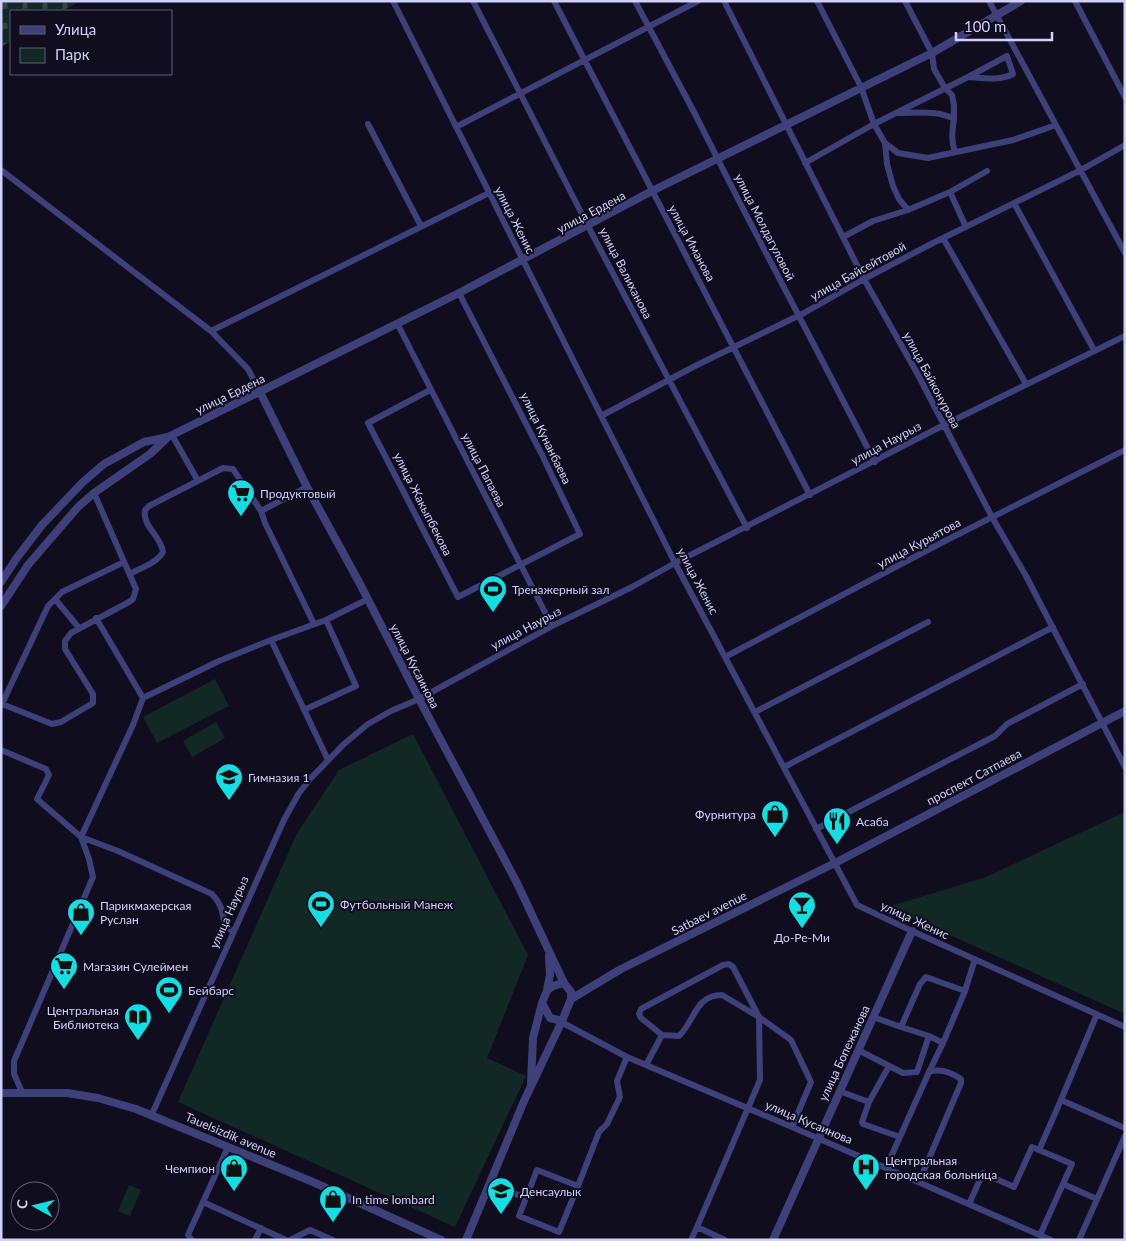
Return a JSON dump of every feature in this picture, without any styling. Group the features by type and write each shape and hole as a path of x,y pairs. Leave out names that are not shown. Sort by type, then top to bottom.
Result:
{"street":[{"name":"улица Женис","path":"393,1 675,563 857,905 1125,1027"},
{"name":"улица Валиханова","path":"473,1 588,226 747,528"},
{"name":"улица Иманова","path":"554,1 810,496"},
{"name":"улица Молдагуловой","path":"636,1 875,462"},
{"path":"456,126 698,1"},
{"name":"улица Байконурова","path":"724,1 864,279 917,373 992,517 1053,627 1125,767"},
{"path":"817,1 861,87 874,124 885,143 898,153 928,158 1013,140 1056,125"},
{"path":"905,1 932,53 934,69 945,88 952,94 954,105 952,144 955,152"},
{"path":"989,1 1125,253"},
{"name":"улица Ердена","path":"1,606 28,565 78,507 94,492 150,454 170,436 209,415 260,392 459,293 652,191 932,53 1021,1"},
{"path":"1075,1 1125,97"},
{"path":"805,163 874,124 1007,56 1013,74 1008,77 999,78 968,77"},
{"path":"894,114 922,112 947,115 954,119"},
{"path":"368,124 421,226"},
{"path":"885,143 887,164 893,186 899,199 908,210"},
{"name":"улица Байсейтовой","path":"601,416 966,226 1081,170 1125,145"},
{"path":"1,170 211,331 248,369 260,392"},
{"path":"843,237 873,221 908,210 950,192 987,171"},
{"path":"211,331 489,192"},
{"path":"950,192 966,226"},
{"path":"1014,203 1094,350"},
{"path":"943,238 1026,384"},
{"name":"улица Кунанбаева","path":"459,293 544,457 580,534 520,565"},
{"name":"улица Папаева","path":"397,323 552,626"},
{"name":"улица Наурыз","path":"152,1114 232,931 284,820 299,793 344,744 368,724 391,711 419,699 552,626 810,496 944,425 1125,336"},
{"name":"улица Жакыпбекова","path":"430,390 369,424 457,595 460,596 520,565"},
{"name":"улица Кусаинова","path":"260,392 307,487 517,883 548,951 566,984"},
{"path":"170,436 198,481"},
{"name":"улица Ердена","path":"1,582 42,525 83,482 104,464 144,442 170,436"},
{"name":"улица Курьятова","path":"725,657 992,517 1125,450"},
{"path":"130,574 154,561 163,552 160,543 145,520 146,510 149,506 223,468 233,469 261,511 314,624"},
{"path":"261,511 307,487"},
{"path":"94,492 136,589 133,599 71,633 64,646 93,694 93,703 61,722 52,724 2,705 48,606 62,592 124,562"},
{"path":"55,599 79,628"},
{"path":"22,1092 14,1074 14,1061 93,877 90,859 81,837 133,725 143,698 219,662 270,640 326,620 368,599"},
{"path":"96,618 143,698"},
{"path":"304,710 356,686 326,620"},
{"path":"755,712 928,622"},
{"path":"784,767 1053,627"},
{"path":"270,640 328,760"},
{"path":"816,829 996,736 1007,724 1083,684"},
{"name":"проспект Сатпаева","path":"835,863 1125,711"},
{"path":"1,750 46,769 49,775 37,799 81,837 212,894 219,901 223,910 224,924 232,931"},
{"name":"Satbaev avenue","path":"593,985 835,863"},
{"name":"улица Бопежанова","path":"773,1240 912,931"},
{"path":"530,1088 533,1038 550,975 548,951"},
{"path":"886,1168 943,1043 965,991 975,959"},
{"path":"691,1240 760,1080 759,1017 733,967 729,964 723,965 641,1009 639,1014 641,1018 662,1035 679,1036 686,1029 699,1004 716,995 722,995 759,1017 792,1040 811,1082 792,1127"},
{"path":"901,1027 922,979 926,977 965,991"},
{"path":"547,990 555,985 566,984 576,988 593,985"},
{"path":"466,1240 530,1088 571,999 571,992 566,984"},
{"path":"571,999 593,985"},
{"path":"542,1004 550,1018 562,1021"},
{"path":"1039,1150 1097,1014"},
{"path":"873,1017 929,1036 943,1043"},
{"name":"улица Кусаинова","path":"562,1021 627,1057 1051,1240"},
{"path":"646,1065 662,1035"},
{"path":"858,1050 903,1073 917,1072 929,1036"},
{"path":"578,1186 537,1170 519,1216 559,1232 578,1186 599,1132 608,1124 620,1097 618,1082 627,1057"},
{"path":"889,1066 862,1119 863,1124 900,1137"},
{"path":"919,1182 961,1083 961,1079 942,1070 929,1072"},
{"path":"839,1091 869,1102"},
{"name":"Tauelsizdik avenue","path":"2,1095 22,1092 67,1093 98,1098 152,1114 313,1182 441,1240"},
{"path":"1061,1100 1125,1128"},
{"path":"1079,1240 1122,1150 1125,1136"},
{"path":"192,1240 188,1236 228,1147"},
{"path":"969,1204 983,1173 1014,1187 1032,1147 1072,1164 1040,1235"},
{"path":"490,1184 526,1198"},
{"path":"1063,1184 1097,1199"},
{"path":"203,1202 286,1240"},
{"path":"256,1240 261,1228"},
{"path":"697,1228 725,1240"},
{"path":"290,1240 310,1230 333,1240"}],"green space":[{"path":"1,1 80,1 65,10 10,10 10,42 1,47"},
{"path":"215,679 229,706 157,743 143,717"},
{"path":"216,722 225,738 192,757 183,741"},
{"path":"413,734 528,955 487,1058 526,1076 455,1227 178,1102 297,833 339,770"},
{"path":"1125,812 1125,1014 888,907 986,877"},
{"path":"129,1185 141,1190 130,1216 118,1211"}],"place":[{"name":"Продуктовый","path":"241,517"},
{"name":"Тренажерный зал","path":"493,613"},
{"name":"Гимназия 1","path":"229,801"},
{"name":"Фурнитура","path":"775,838"},
{"name":"Асаба","path":"837,845"},
{"name":"Футбольный Манеж","path":"321,928"},
{"name":"До-Ре-Ми","path":"802,929"},
{"name":"Парикмахерская Руслан","path":"81,936"},
{"name":"Магазин Сулеймен","path":"64,990"},
{"name":"Бейбарс","path":"169,1014"},
{"name":"Центральная Библиотека","path":"138,1041"},
{"name":"Центральная городская больница","path":"866,1191"},
{"name":"Чемпион","path":"234,1192"},
{"name":"Денсаулык","path":"501,1215"},
{"name":"In time lombard","path":"333,1223"}]}
